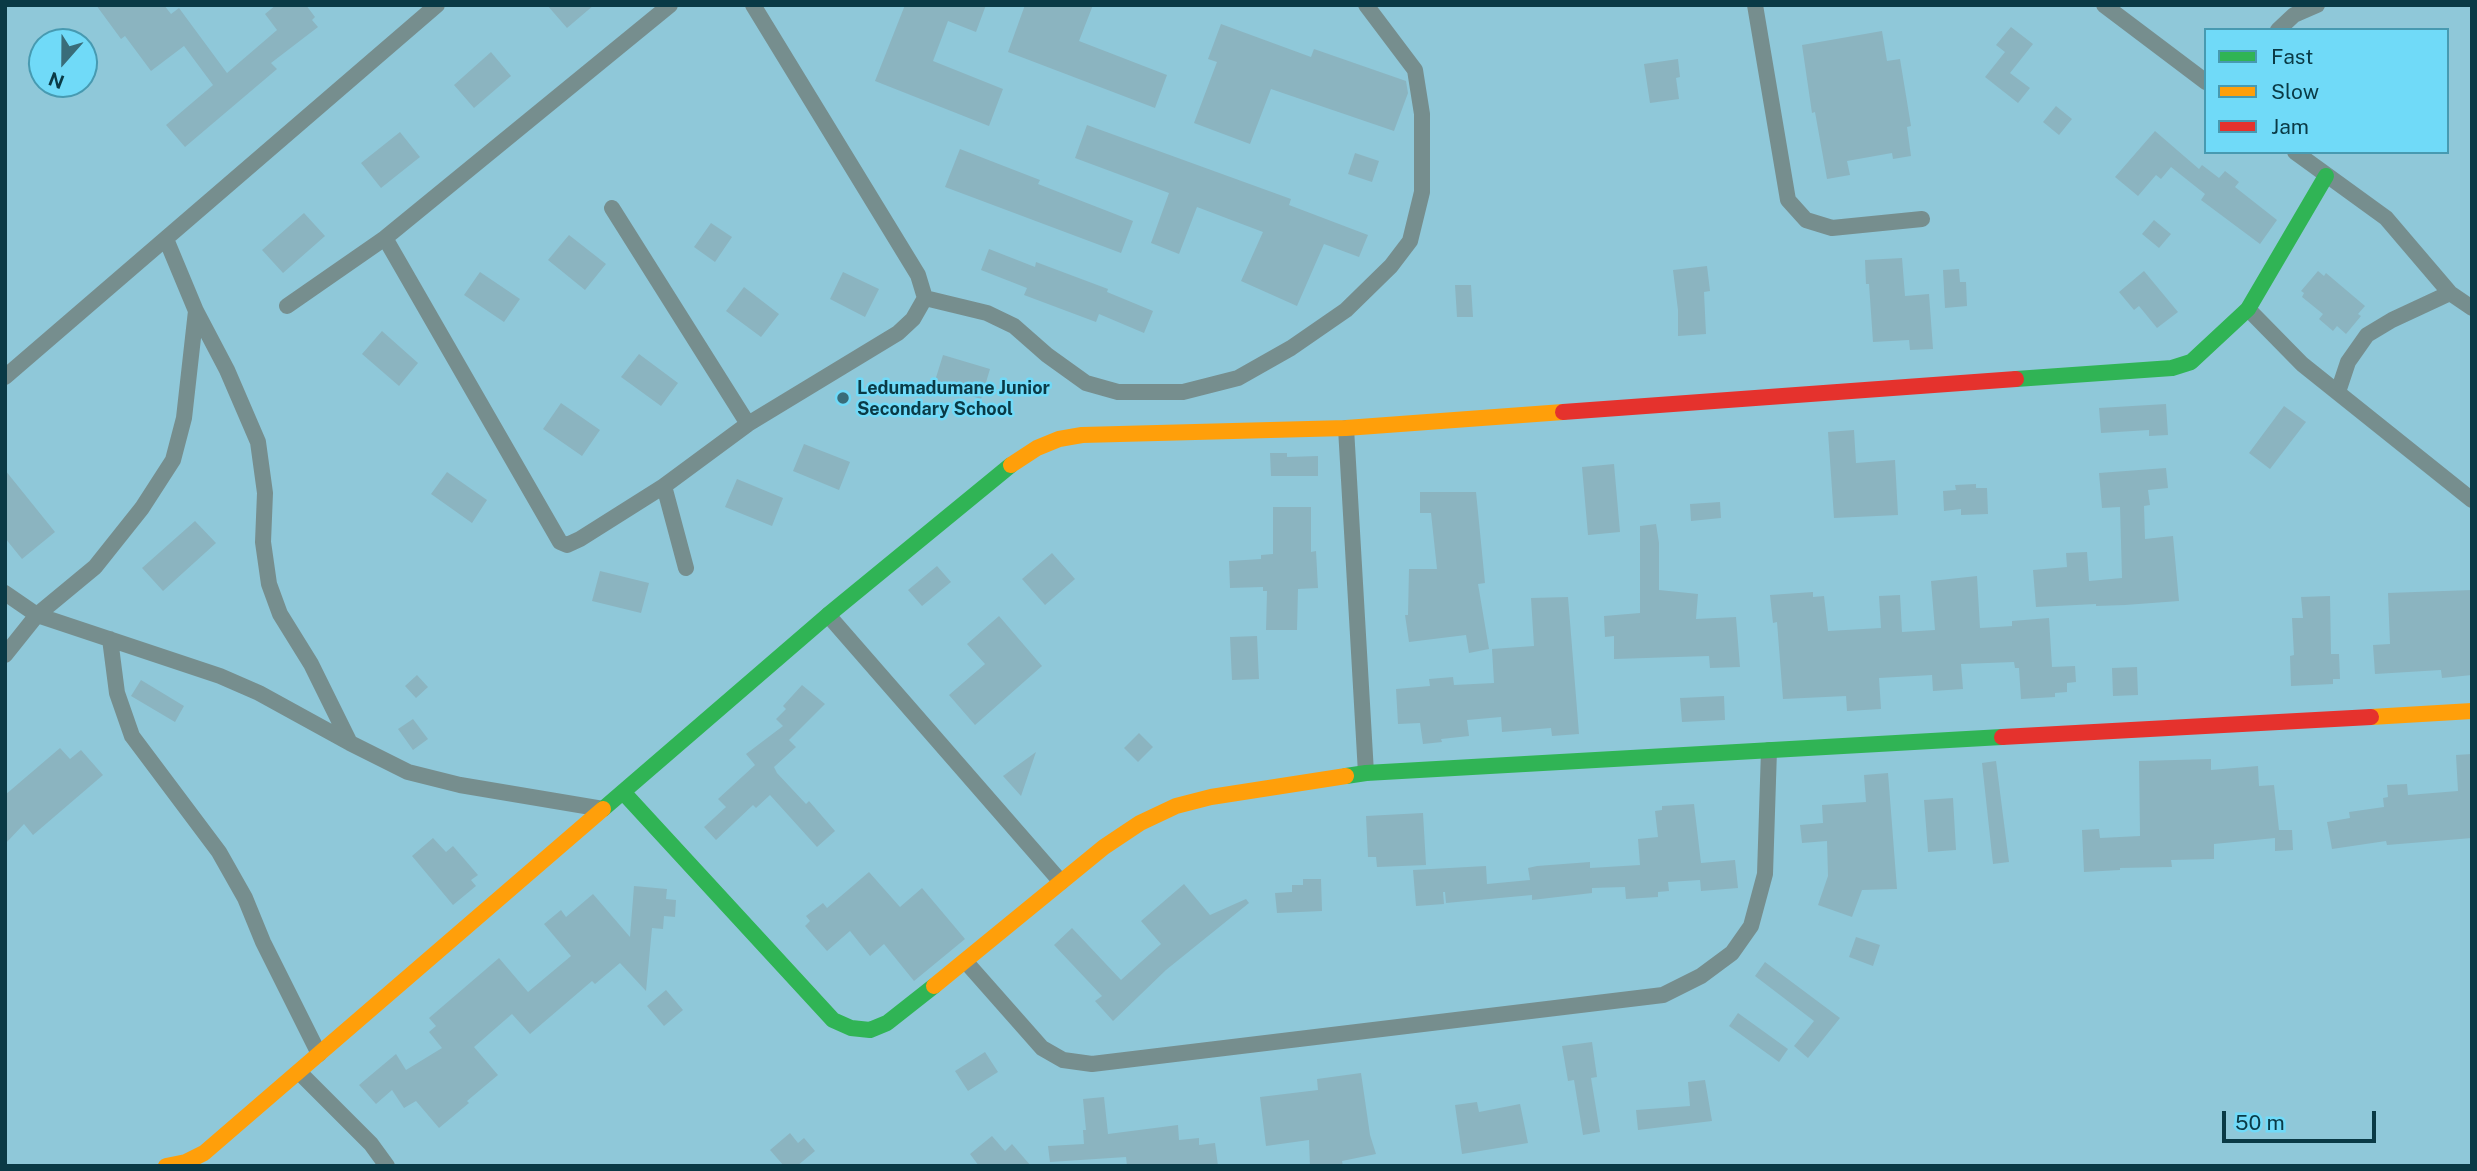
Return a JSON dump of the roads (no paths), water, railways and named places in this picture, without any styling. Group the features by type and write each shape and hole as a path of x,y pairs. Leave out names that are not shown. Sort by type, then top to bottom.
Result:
{"street":[{"path":"5,377 437,5"},
{"path":"286,306 385,238 670,5"},
{"path":"385,238 560,542 567,545 574,543 664,486 748,425 898,333 913,319 925,298 918,275 753,5"},
{"path":"925,298 988,313 1014,326 1046,355 1086,383 1118,392 1183,392 1227,381 1238,378 1292,348 1346,310 1391,266 1410,240 1422,192 1423,114 1415,70 1366,5"},
{"path":"1755,5 1788,200 1806,220 1832,228 1922,219"},
{"path":"2104,5 2204,80"},
{"path":"2280,28 2294,15 2317,5"},
{"path":"2298,154 2386,218 2450,293 2472,308"},
{"path":"166,1166 186,1163 204,1153 828,615 1015,462 1037,448 1059,439 1082,435 1346,428 2172,368 2191,362 2248,309 2326,176"},
{"path":"612,208 748,425"},
{"path":"166,239 196,312 226,370 258,442 265,493 263,542 269,584 280,614 311,664 350,743"},
{"path":"2338,392 2348,362 2367,335 2450,293"},
{"path":"2248,309 2302,364 2472,500"},
{"path":"5,655 37,615 95,567 142,508 173,460 184,418 196,312"},
{"path":"1346,428 1366,774"},
{"path":"664,486 686,568"},
{"path":"5,593 37,615 220,676 259,693 408,772 447,782 603,809"},
{"path":"828,615 1062,882"},
{"path":"110,639 117,693 132,736 219,852 246,898 263,942 319,1054"},
{"path":"623,792 833,1020 851,1028 870,1030 887,1023 966,962 1104,847 1140,823 1175,806 1211,797 1366,774 2472,711"},
{"path":"966,962 1042,1048 1063,1060 1092,1064 1662,995 1701,976 1732,953 1751,926 1765,874 1769,750"},
{"path":"299,1072 371,1144 387,1166"}],"place":[{"name":"Ledumadumane Junior Secondary School","path":"843,398"}]}
